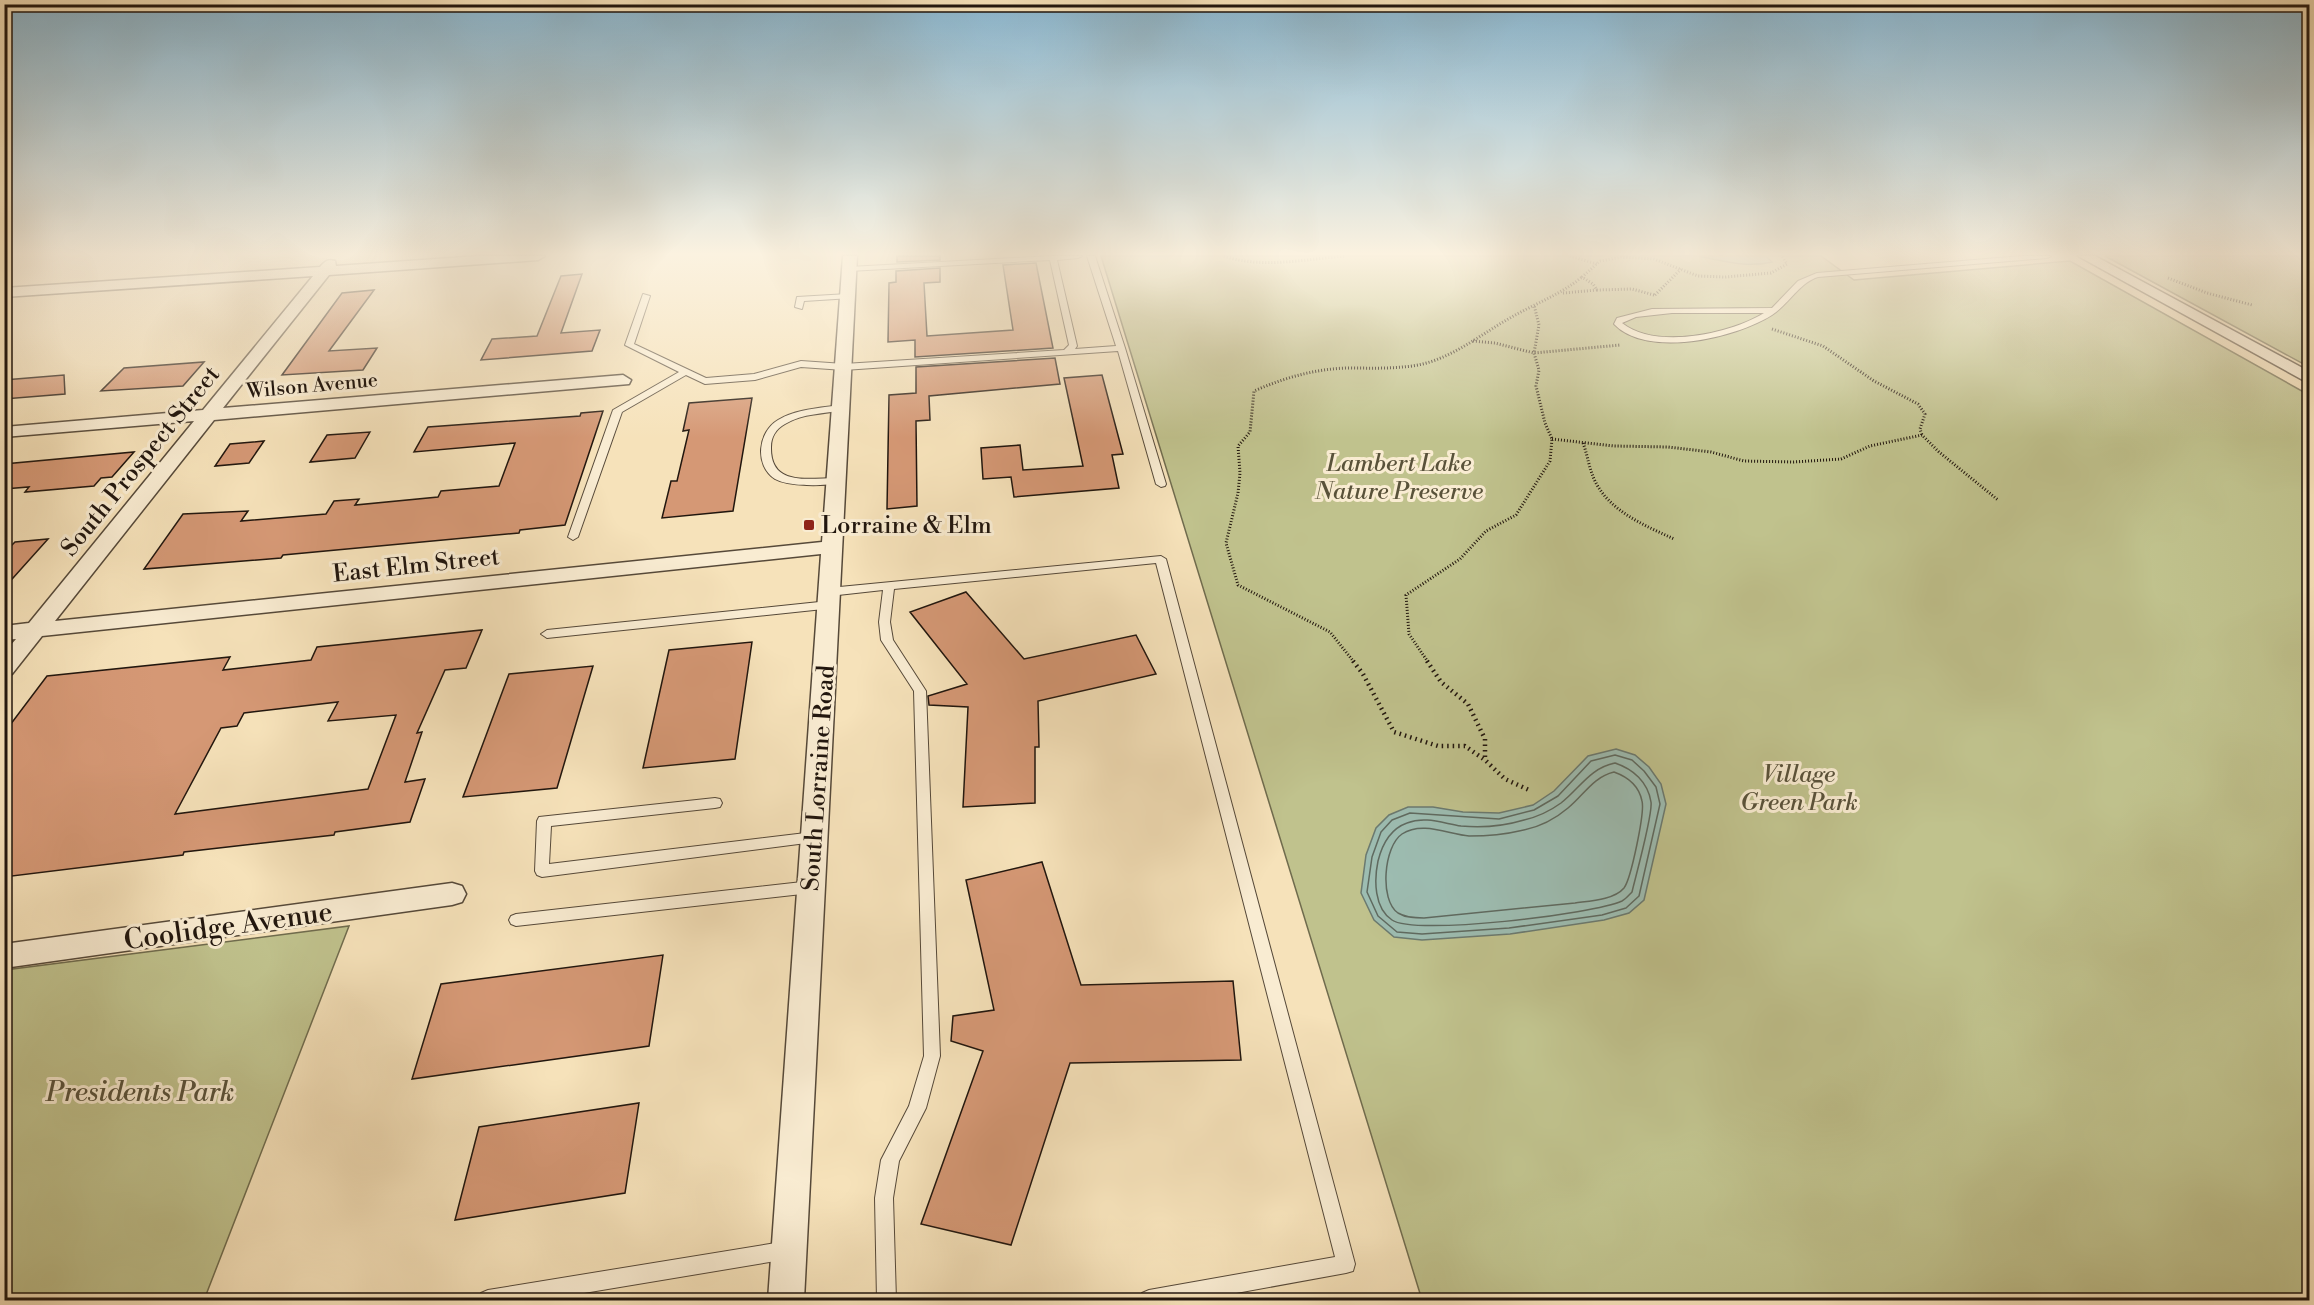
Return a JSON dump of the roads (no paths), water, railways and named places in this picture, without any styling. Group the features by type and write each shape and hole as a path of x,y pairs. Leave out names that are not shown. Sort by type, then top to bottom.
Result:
{"street":[{"name":"South Prospect Street","path":"4,669 288,317"},
{"name":"South Lorraine Road","path":"786,1300 847,317"},
{"path":"2196,317 2310,379"},
{"name":"Wilson Avenue","path":"4,432 623,380"},
{"name":"East Elm Street","path":"4,633 832,547"},
{"name":"Coolidge Avenue","path":"4,956 452,894"}],"lane":[{"path":"639,317 629,345 705,381 755,376 801,364 844,368 1121,348"},
{"path":"1066,317 1073,346 1066,352"},
{"path":"1111,317 1161,484"},
{"path":"1629,317 1620,320 1618,324 1623,329 1640,337 1656,339 1706,336 1733,331 1760,317"},
{"path":"573,537 618,410 685,372"},
{"path":"836,481 801,481 780,478 770,468 766,458 766,438 774,425 792,417 808,412 841,408"},
{"path":"548,634 829,599 889,586 1161,560 1346,1264 1149,1300"},
{"path":"886,1300 884,1198 890,1160 916,1108 932,1056 920,691 885,636 889,586"},
{"path":"714,803 544,821 542,871 814,837"},
{"path":"516,920 811,887"},
{"path":"488,1300 789,1250"}],"water":[{"path":"1616,749 1635,755 1649,767 1661,784 1666,804 1644,900 1629,913 1604,920 1510,934 1422,940 1394,937 1374,920 1361,893 1366,855 1376,828 1389,815 1408,807 1499,813 1533,805 1554,791 1588,756"}],"place":[{"name":"Lorraine & Elm","path":"809,525"}],"park label":[{"name":"Lambert Lake Nature Preserve","path":"1399,477"},
{"name":"Village Green Park","path":"1799,788"},
{"name":"Presidents Park","path":"140,1091"}]}
